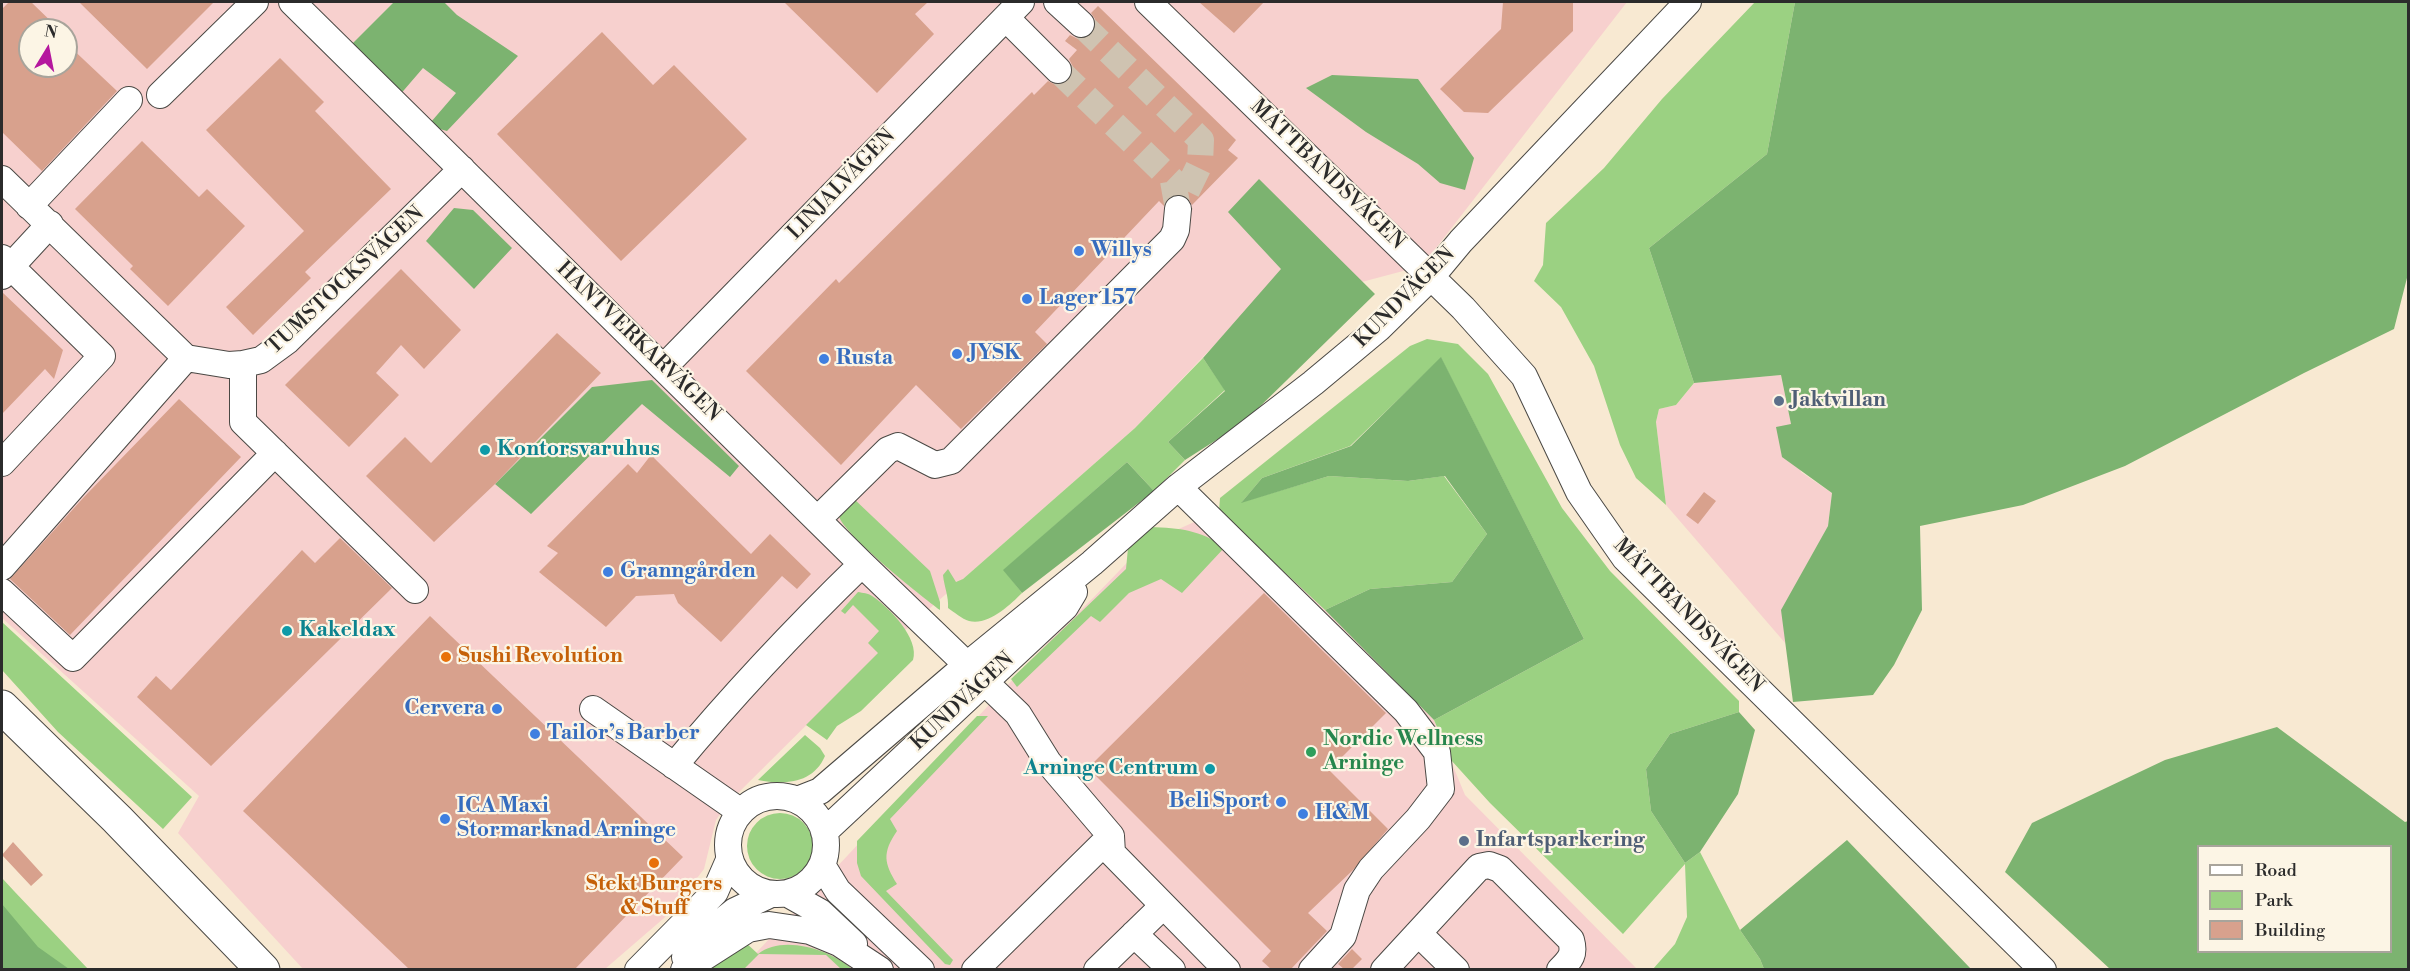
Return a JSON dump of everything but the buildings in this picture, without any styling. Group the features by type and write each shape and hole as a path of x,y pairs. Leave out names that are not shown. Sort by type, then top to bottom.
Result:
{"main road":[{"path":"2,707 148,850 263,969"},
{"path":"148,850 241,969"}],"street":[{"path":"160,95 255,2"},
{"name":"HANTVERKARVÄGEN","path":"292,2 663,368 819,518 862,564 1018,714 1048,762 1111,836 1112,853 1162,906 1227,969"},
{"path":"1057,2 1081,24"},
{"name":"MÅTTBANDSVÄGEN","path":"1148,2 1431,276 1524,376 1579,492 1625,558 2043,969"},
{"name":"KUNDVÄGEN","path":"824,832 976,673 1092,563 1178,487 1313,383 1379,328 1431,276 1461,241 1688,2"},
{"path":"1013,10 1058,70"},
{"name":"LINJALVÄGEN","path":"663,368 1013,10"},
{"path":"29,206 129,100"},
{"name":"TUMSTOCKSVÄGEN","path":"186,358 229,365 261,360 287,341 462,169"},
{"path":"2,179 186,358 2,567"},
{"path":"819,518 888,450 898,446 935,465 951,461 1172,239 1176,230 1178,209"},
{"path":"2,463 102,356 4,267 50,224"},
{"path":"243,364 243,422 415,590"},
{"path":"2,592 73,658 275,453"},
{"path":"1178,487 1407,711 1437,752 1441,789 1419,819 1371,869 1357,890 1343,936 1312,969"},
{"path":"674,766 708,724 783,643 862,564"},
{"name":"KUNDVÄGEN","path":"797,800 820,791 976,673"},
{"path":"593,709 741,812"},
{"path":"673,969 718,924 735,911 780,894 804,887 822,865 826,849 824,832 815,814 797,800 780,796 763,798 748,805 741,812 731,826 727,843 729,860 744,883 780,894 829,920 880,969"},
{"path":"975,969 1111,836"},
{"path":"638,969 715,892 729,860"},
{"path":"822,865 838,891 921,969"},
{"path":"1384,969 1479,867 1489,865 1500,869 1571,940 1574,950 1572,958 1560,969"},
{"path":"1097,969 1162,906"},
{"path":"684,969 748,930 769,925 810,931 839,943 880,969"},
{"path":"1134,934 1172,969"},
{"path":"1419,934 1456,969"}],"shaded area":[{"path":"2,2 1627,2 1422,266 1245,313 1135,428 879,653 728,803 716,820 704,869 671,912 605,969 303,969 178,833 199,796 2,618"},
{"path":"1781,375 1801,472 1832,493 1828,526 1782,610 1786,644 1666,505 1656,422 1659,409 1676,405 1694,383"},
{"name":"Arninge Centrum","path":"1219,511 1325,610 1434,720 1465,795 1637,969 740,970 1049,641 1145,544"}],"green space":[{"path":"394,2 444,2 457,15 518,56 447,131 436,128 431,122 456,93 423,68 398,97 347,49"},
{"path":"1755,2 1795,2 1767,154 1649,248 1694,383 1676,405 1659,409 1656,422 1666,505 1636,478 1620,445 1594,366 1561,307 1534,281 1543,265 1546,223 1604,168 1662,99"},
{"path":"1795,2 2408,2 2408,274 2394,329 2125,466 2023,505 1920,526 1922,610 1894,665 1873,695 1793,702 1781,610 1828,526 1832,493 1782,457 1776,427 1791,424 1781,375 1694,383 1649,248 1767,154"},
{"path":"1332,75 1418,79 1474,158 1465,190 1440,183 1418,164 1366,132 1306,88"},
{"path":"1259,179 1375,294 1243,423 1185,460 1168,442 1225,391 1203,358 1281,269 1228,212"},
{"path":"454,208 473,210 512,248 474,289 426,241"},
{"path":"1427,339 1458,344 1488,374 1562,508 1610,571 1739,701 1739,712 1670,734 1646,769 1651,811 1685,863 1700,852 1740,930 1760,959 1764,969 1653,969 1675,944 1687,917 1685,864 1623,934 1490,803 1451,760 1434,720 1584,639 1441,358 1350,446 1262,478 1242,502 1329,476 1408,481 1444,476 1487,534 1452,582 1370,589 1325,610 1219,511 1220,498 1410,346"},
{"path":"1441,357 1584,639 1434,720 1325,610 1370,589 1452,582 1487,534 1445,476 1408,481 1329,476 1241,503 1262,478 1351,446"},
{"path":"1203,358 1225,390 1168,442 1185,460 1154,491 1127,462 1004,570 1022,593 1005,608 991,618 976,622 966,620 948,608 943,575 948,569 956,582 963,579 1135,428"},
{"path":"652,380 739,466 730,477 642,404 531,514 495,484 592,387"},
{"path":"1127,462 1154,491 1022,593 1003,570"},
{"path":"853,498 930,571 940,602 940,610 884,565 844,525 839,516 840,506"},
{"path":"1150,527 1189,531 1207,537 1225,547 1182,593 1161,579 1129,593 1100,622 1091,616 1017,687 1011,679 1126,569 1128,548"},
{"path":"858,592 869,594 879,601 902,624 912,643 913,660 861,711 837,726 827,740 806,725 878,653 868,643 879,631 853,605 845,614 841,611"},
{"path":"2,622 192,797 163,829 58,732 2,670"},
{"path":"1739,712 1755,730 1738,794 1700,852 1685,863 1651,811 1646,769 1670,734"},
{"path":"977,716 988,716 890,819 897,831 886,858 889,870 897,884 886,891 953,960 950,965 945,964 861,876 857,863 857,841"},
{"path":"2277,727 2405,822 2408,821 2408,969 2110,969 2005,872 2032,823 2165,760"},
{"path":"805,735 820,748 825,756 813,772 787,782 758,780"},
{"path":"773,813 787,813 799,818 808,827 813,846 811,859 804,870 787,879 773,879 761,874 752,865 747,853 747,839 752,827 761,818"},
{"path":"1847,840 1971,969 1764,969 1760,959 1740,930"},
{"path":"2,878 14,891 88,969 2,969"},
{"path":"2,904 38,947 69,969 2,969"},
{"path":"744,941 758,954 780,945 807,947 832,956 852,969 841,969 826,955 759,954 744,969 703,970"}],"tunnel":[{"path":"1081,24 1201,140 1200,164 1178,209"},
{"path":"1058,70 1173,181 1178,209"}],"place":[{"name":"Willys","path":"1079,251"},
{"name":"Lager 157","path":"1027,299"},
{"name":"JYSK","path":"957,354"},
{"name":"Rusta","path":"824,359"},
{"name":"Jaktvillan","path":"1779,401"},
{"name":"Kontorsvaruhus","path":"485,450"},
{"name":"Granngården","path":"608,572"},
{"name":"Kakeldax","path":"287,631"},
{"name":"Sushi Revolution","path":"446,657"},
{"name":"Cervera","path":"497,709"},
{"name":"Tailor’s Barber","path":"535,734"},
{"name":"Nordic Wellness Arninge","path":"1311,752"},
{"name":"Arninge Centrum","path":"1210,769"},
{"name":"Beli Sport","path":"1281,802"},
{"name":"H&M","path":"1303,814"},
{"name":"ICA Maxi Stormarknad Arninge","path":"445,819"},
{"name":"Infartsparkering","path":"1464,841"},
{"name":"Stekt Burgers & Stuff","path":"654,863"}]}
